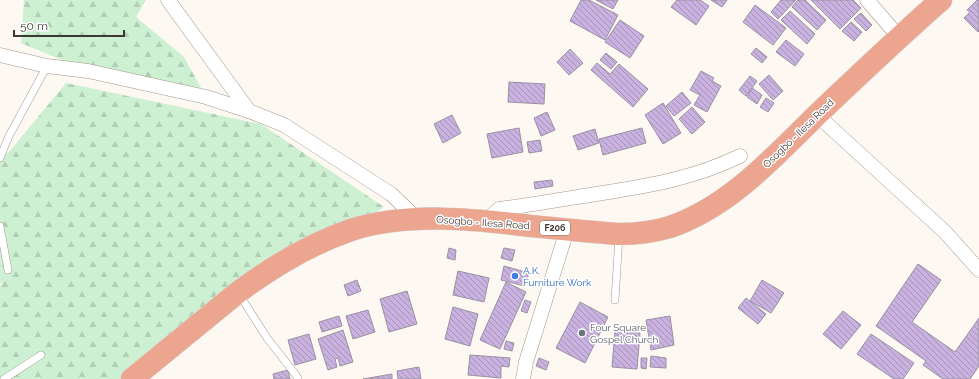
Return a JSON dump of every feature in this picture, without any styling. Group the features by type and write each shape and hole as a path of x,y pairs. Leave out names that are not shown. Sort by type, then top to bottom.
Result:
{"main road":[{"name":"Osogbo - Ilesa Road","path":"132,379 254,280 302,251 352,230 417,219 486,221 619,234 638,234 670,227 712,206 749,180 899,37 942,0"}],"street":[{"path":"168,0 249,111"},
{"path":"867,0 899,37"},
{"path":"0,55 47,66 88,71 206,97 249,111 284,125 391,194 417,219"},
{"path":"817,115 945,232 979,270"},
{"path":"486,221 499,209 634,188 685,178 740,156"},
{"path":"523,379 526,362 567,230"}],"lane":[{"path":"0,158 47,66"},
{"path":"0,226 8,270"},
{"path":"615,300 619,234"},
{"path":"237,293 267,338 298,379"},
{"path":"4,379 41,355"}],"green space":[{"path":"24,0 146,0 136,17 184,57 206,97 88,71 21,43"},
{"path":"66,83 261,124 384,207 124,379 0,379 0,286 2,285 0,281 0,157 9,152"}],"building":[{"path":"581,0 589,0 618,15 605,40 570,21"},
{"path":"596,0 618,0 613,9"},
{"path":"677,0 700,0 709,6 696,25 671,7"},
{"path":"711,0 727,0 722,7"},
{"path":"781,0 796,0 778,19 771,12"},
{"path":"798,0 805,0 826,20 817,30 792,7"},
{"path":"811,0 853,0 861,8 840,29"},
{"path":"977,0 979,0 978,32 964,18 970,12 967,10"},
{"path":"755,5 786,28 773,45 743,22"},
{"path":"790,11 815,34 807,44 781,20"},
{"path":"861,13 872,25 866,31 854,19"},
{"path":"620,20 644,36 630,58 605,42"},
{"path":"851,22 862,32 854,41 842,31"},
{"path":"786,40 804,54 795,66 776,52"},
{"path":"756,48 767,57 762,63 751,54"},
{"path":"570,49 583,63 569,75 557,62"},
{"path":"606,53 617,62 611,69 600,60"},
{"path":"597,63 610,74 619,64 648,89 633,107 591,70"},
{"path":"701,71 714,78 712,81 721,86 707,112 694,105 700,95 690,90"},
{"path":"769,75 783,91 773,100 759,84"},
{"path":"750,76 757,81 746,96 739,90"},
{"path":"509,82 545,84 544,104 508,102"},
{"path":"752,88 762,95 757,104 747,97"},
{"path":"682,92 691,103 674,116 666,106"},
{"path":"766,98 774,103 768,112 760,107"},
{"path":"663,103 681,133 663,144 645,115"},
{"path":"692,107 705,122 692,134 679,119"},
{"path":"547,112 555,130 541,136 534,118"},
{"path":"452,115 461,133 443,143 434,124"},
{"path":"519,128 523,152 492,158 487,134"},
{"path":"642,128 646,143 603,155 599,139"},
{"path":"595,129 599,143 578,150 573,136"},
{"path":"540,140 542,151 529,153 527,142"},
{"path":"552,180 553,186 535,189 534,182"},
{"path":"449,248 456,250 455,260 447,258"},
{"path":"504,248 515,250 512,261 501,258"},
{"path":"918,264 941,280 912,322 955,352 979,318 979,366 970,379 943,379 923,365 926,361 876,326"},
{"name":"A.K. Furniture Work","path":"504,266 529,273 525,286 501,280"},
{"path":"458,271 489,278 484,302 453,295"},
{"path":"357,280 361,291 348,296 344,285"},
{"path":"762,280 784,293 771,313 750,301"},
{"path":"506,282 526,292 500,349 480,340"},
{"path":"407,291 417,324 389,332 380,299"},
{"path":"746,298 766,314 758,324 738,308"},
{"path":"525,300 531,302 527,313 521,311"},
{"name":"Four Square Gospel Church","path":"580,302 608,317 585,363 556,348"},
{"path":"453,307 478,314 470,346 445,339"},
{"path":"368,310 375,332 353,339 346,316"},
{"path":"843,311 861,325 841,349 823,334"},
{"path":"339,316 342,326 322,332 319,322"},
{"path":"670,316 674,345 651,350 646,320"},
{"path":"343,330 353,362 340,366 338,358 335,359 337,367 328,370 318,339"},
{"path":"615,331 640,333 637,369 612,367"},
{"path":"309,334 316,359 295,365 288,340"},
{"path":"871,334 914,363 903,379 894,379 857,354"},
{"path":"506,341 514,343 512,351 504,349"},
{"path":"470,355 510,358 509,367 501,366 501,378 468,375"},
{"path":"651,356 666,358 666,368 650,367"},
{"path":"539,358 549,362 546,370 536,366"},
{"path":"641,358 647,358 646,369 641,368"},
{"path":"419,367 421,379 398,379 397,371"},
{"path":"288,370 290,379 274,379 273,374"},
{"path":"392,374 392,379 363,379"}],"place":[{"name":"A.K. Furniture Work","path":"515,276"},
{"name":"Four Square Gospel Church","path":"582,333"}]}
